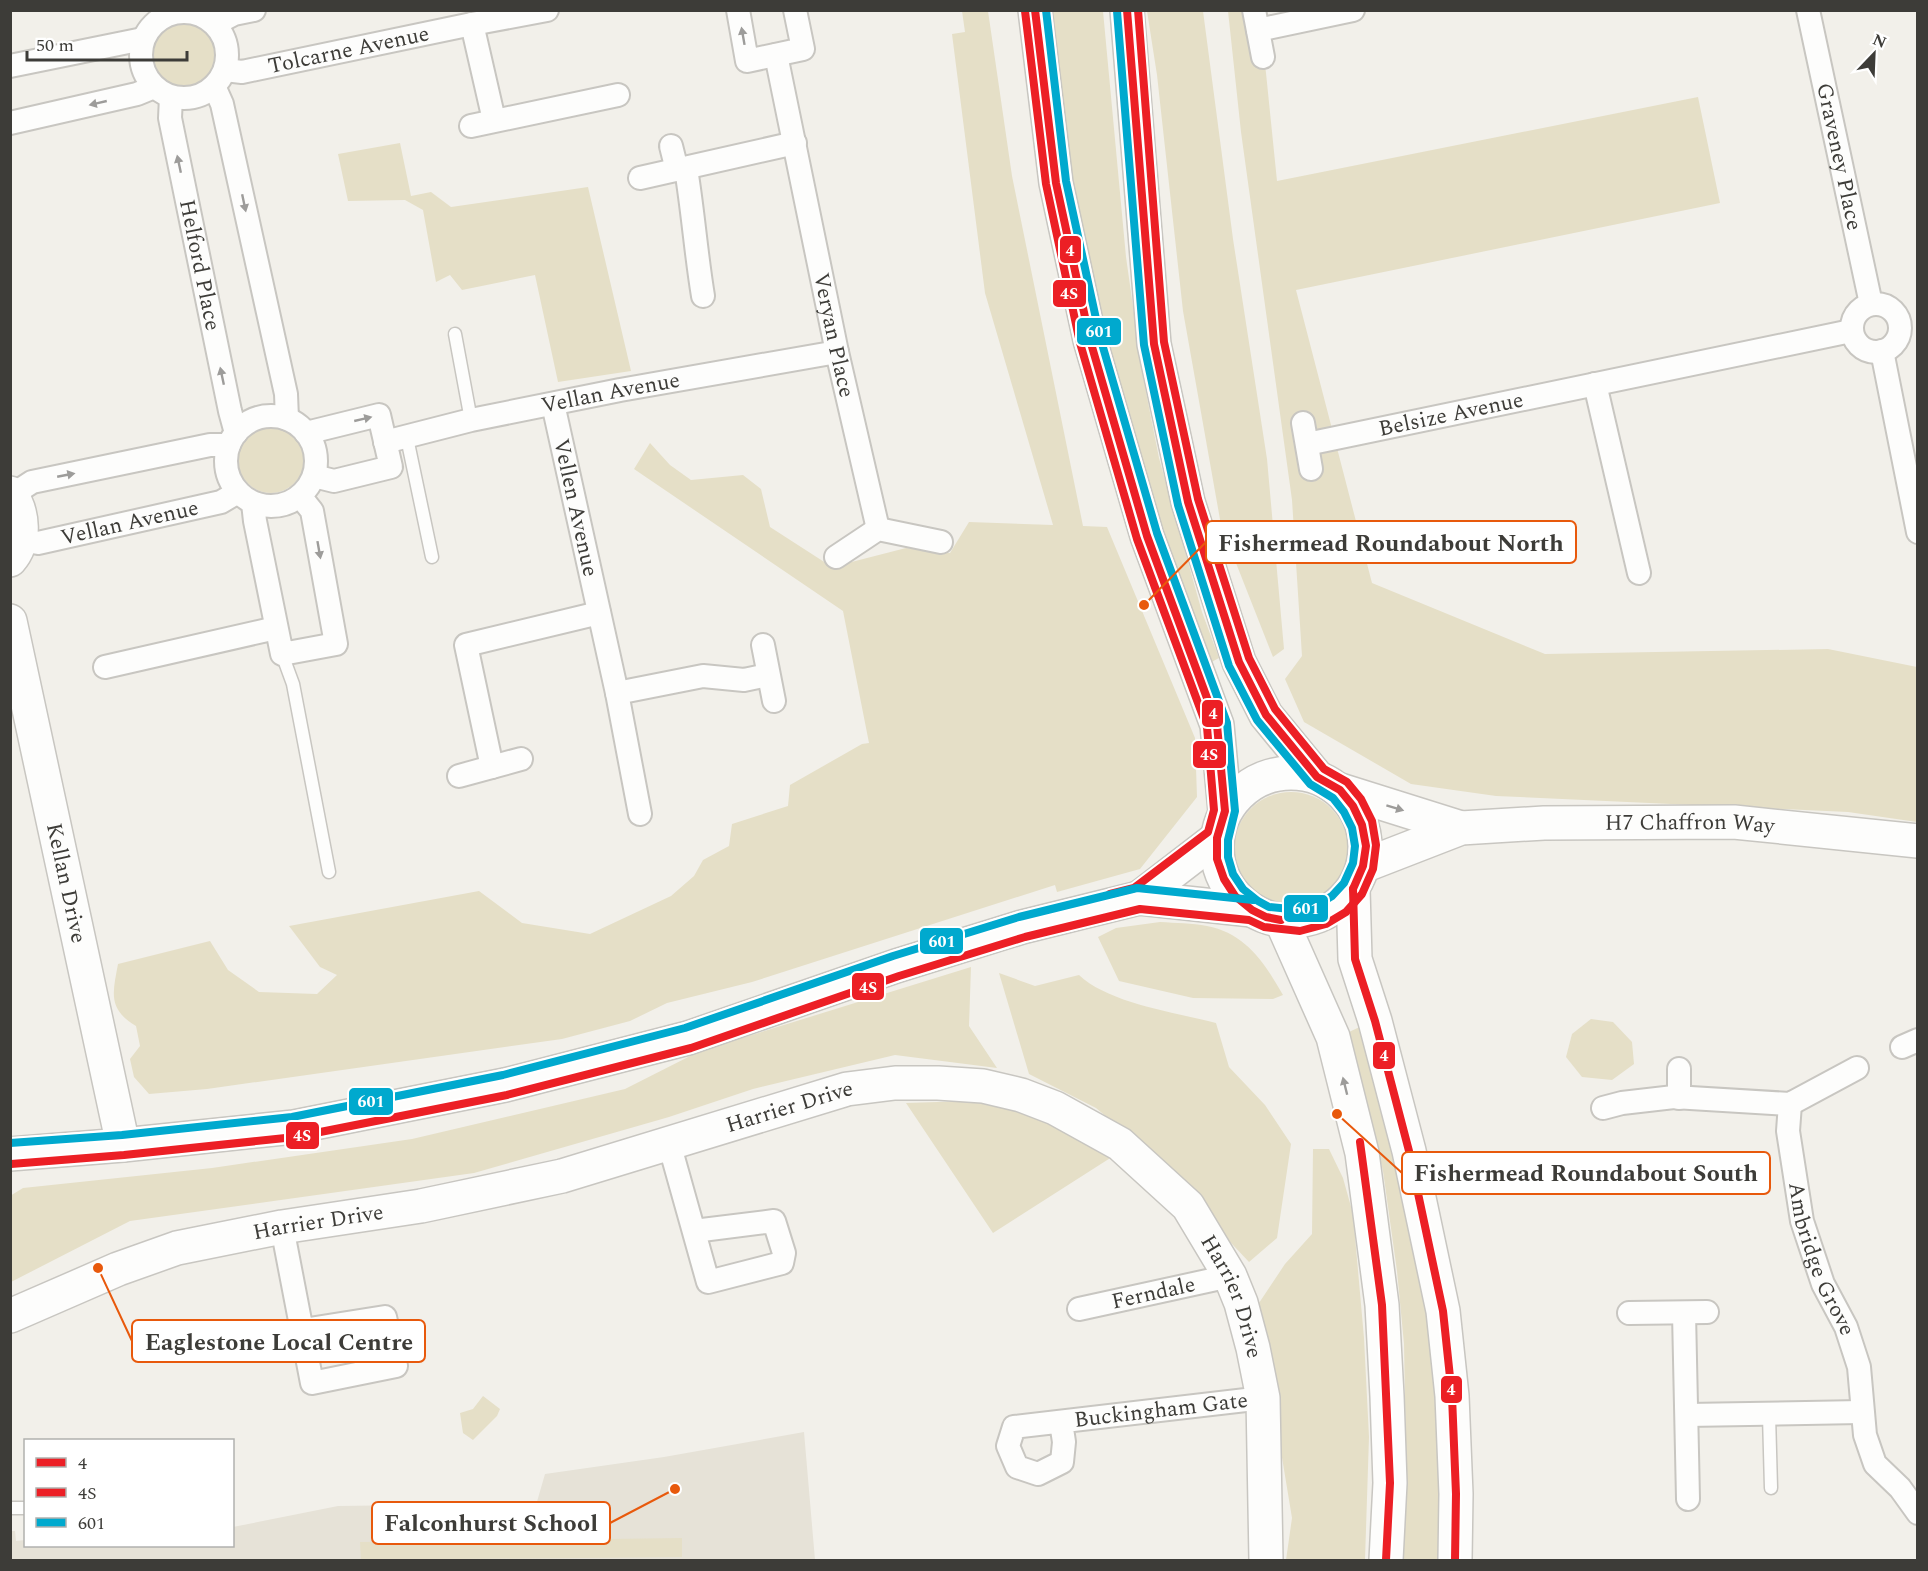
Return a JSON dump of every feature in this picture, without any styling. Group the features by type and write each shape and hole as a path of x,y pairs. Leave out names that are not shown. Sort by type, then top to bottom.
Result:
{"street":[{"path":"10,66 149,25 175,12 187,12 205,17 254,10"},
{"name":"Tolcarne Avenue","path":"219,78 547,10"},
{"path":"738,10 747,61 803,49 795,10"},
{"path":"1035,10 1056,183 1090,340 1147,536 1217,725 1221,824 1217,858 1224,879 1235,896 1266,915 1308,979 1333,1037 1362,1153 1382,1305 1390,1483 1386,1560"},
{"path":"1127,10 1154,344 1188,502 1239,662 1266,716 1328,783 1353,806 1362,825 1366,846 1358,877 1355,959 1375,1021 1409,1151 1443,1311 1452,1396 1456,1494 1455,1560"},
{"path":"1263,57 1256,20 1353,10"},
{"name":"Graveney Place","path":"1808,10 1871,304"},
{"path":"205,17 224,38 227,54 219,78 222,104 286,394 287,419"},
{"path":"472,24 495,120"},
{"name":"Helford Place","path":"149,25 140,52 141,65 146,77 163,92 170,118 230,411 232,439 226,457 226,470 231,482 246,498 255,521 282,654"},
{"name":"Veryan Place","path":"776,56 837,352 878,529"},
{"path":"10,123 137,94 163,92 187,99 202,95 219,78"},
{"path":"471,126 618,95"},
{"path":"640,178 795,143"},
{"path":"671,146 681,170 696,228 697,256 703,296"},
{"path":"1871,304 1886,305 1897,315 1909,321 1894,344 1882,351 1865,350 1859,345 1851,331 1854,316 1864,306 1871,304"},
{"name":"Belsize Avenue","path":"1311,469 1305,433 1595,384 1851,331"},
{"path":"1882,351 1917,532"},
{"name":"Vellan Avenue","path":"385,442 408,438 471,420 620,390 837,352"},
{"path":"1595,384 1639,573"},
{"name":"Vellen Avenue","path":"553,404 617,693 640,814"},
{"path":"306,433 379,415 391,466 334,481 314,476"},
{"path":"15,550 22,525 19,508 11,494 32,482 210,446 232,439 246,423 259,417 273,416 287,419 306,433 314,446 316,461 314,476 309,487 300,496 286,504 269,506 246,498"},
{"path":"282,654 336,644 312,511 300,496"},
{"name":"Vellan Avenue","path":"15,550 220,502 246,498"},
{"path":"836,557 878,529 941,542"},
{"path":"492,767 466,645 599,613"},
{"name":"Kellan Drive","path":"10,621 123,1145"},
{"path":"105,667 276,628"},
{"path":"763,645 774,701"},
{"path":"617,693 703,676 744,680 768,675"},
{"path":"459,776 521,759"},
{"path":"1139,898 1221,824 1238,794 1255,781 1275,774 1297,772 1328,783"},
{"name":"H7 Chaffron Way","path":"1328,783 1461,828 1544,823 1734,822 1917,841"},
{"name":"H7 Chaffron Way","path":"1358,877 1461,828"},
{"path":"10,1154 123,1145 294,1126 505,1085 688,1038 896,966 1022,927 1139,898 1301,921 1321,915 1339,904 1358,877"},
{"path":"1603,1108 1622,1103 1679,1098 1790,1104 1857,1068"},
{"path":"1679,1069 1679,1098"},
{"name":"Harrier Drive","path":"10,1316 118,1269 177,1248 282,1227 421,1206 562,1176 804,1101 857,1088 895,1083 983,1086 1022,1095 1055,1108 1120,1144 1188,1206 1230,1276 1241,1303 1263,1398 1266,1560"},
{"name":"Ambridge Grove","path":"1790,1104 1788,1131 1802,1221 1823,1284 1846,1327 1859,1367 1861,1412 1865,1435 1875,1464 1900,1488 1917,1513"},
{"path":"669,1143 694,1231"},
{"path":"10,1177 72,1149"},
{"path":"282,1227 303,1330"},
{"name":"Ferndale","path":"1079,1309 1230,1276"},
{"path":"1684,1312 1688,1499"},
{"path":"1629,1313 1707,1312"},
{"name":"Buckingham Gate","path":"1061,1422 1263,1398"},
{"path":"1687,1415 1861,1412"}],"lane":[{"path":"455,334 471,420"},
{"path":"408,438 432,557"},
{"path":"282,654 293,684 329,872"},
{"path":"1769,1414 1771,1488"}],"shaded area":[{"path":"962,11 988,11 1012,176 1083,526 1107,527 1195,738 1197,797 1140,869 1057,892 1055,885 752,982 667,1003 630,1021 562,1039 207,1089 149,1094 134,1077 130,1059 140,1046 136,1026 120,1013 114,999 118,964 210,941 228,970 259,992 317,994 337,975 320,967 289,926 479,891 522,923 590,934 671,896 694,876 703,860 729,846 732,824 788,806 790,785 862,744 869,743 843,611 634,469 650,443 670,465 691,480 743,475 761,489 770,527 832,567 906,548 950,553 969,522 1053,525 985,293 952,34 965,32"},
{"path":"1042,11 1103,11 1126,257 1143,377 1159,458 1202,612 1219,658 1204,666 1159,539 1085,257"},
{"path":"1147,11 1203,11 1233,239 1267,459 1284,649 1273,657 1221,525 1183,311 1157,75"},
{"path":"1228,11 1258,11 1277,181 1698,97 1720,203 1296,290 1372,583 1545,654 1828,649 1917,667 1917,822 1848,812 1496,796 1411,784 1304,722 1285,679 1302,656 1292,500 1241,132"},
{"path":"184,23 196,25 207,32 214,43 216,55 214,67 207,78 196,85 184,87 172,85 161,78 154,67 152,55 154,43 161,32 172,25"},
{"path":"400,143 411,196 431,192 451,207 588,187 631,371 558,382 535,275 462,290 450,275 436,282 423,210 405,200 348,201 338,154"},
{"path":"264,427 278,427 290,432 299,441 304,460 302,473 295,484 278,493 264,493 252,488 243,479 238,467 238,453 243,441 252,432"},
{"path":"1291,792 1313,796 1332,808 1344,827 1348,849 1344,871 1332,890 1313,902 1291,906 1269,902 1250,890 1238,871 1234,849 1238,827 1250,808 1269,796"},
{"path":"1160,922 1207,926 1232,935 1243,942 1261,961 1283,995 1273,999 1193,998 1119,981 1098,937 1116,928"},
{"path":"971,967 969,1026 997,1068 895,1055 753,1089 669,1117 474,1173 130,1221 11,1282 10,1196 23,1188 212,1168 412,1139 625,1089 700,1051"},
{"path":"999,973 1035,986 1079,975 1092,985 1125,1000 1216,1023 1229,1067 1265,1105 1291,1144 1277,1238 1249,1262 1133,1139 1096,1108 1029,1074"},
{"path":"1591,1019 1613,1022 1632,1042 1634,1064 1612,1080 1582,1077 1566,1057 1572,1034"},
{"path":"1364,1025 1384,1086 1431,1331 1439,1419 1442,1499 1439,1560 1401,1560 1406,1457 1404,1344 1397,1271 1383,1171 1349,1032"},
{"path":"970,1101 1027,1114 1115,1155 993,1233 906,1103"},
{"path":"1313,1149 1329,1149 1343,1178 1353,1214 1364,1338 1369,1437 1365,1560 1286,1560 1292,1518 1257,1306 1285,1264 1312,1234"},
{"path":"483,1396 500,1409 497,1416 473,1440 463,1433 460,1413 473,1409"},
{"path":"804,1432 815,1560 11,1560 10,1531 15,1531 16,1541 24,1540 24,1547 234,1547 234,1527 338,1506 483,1504 532,1519 545,1474 664,1457"},
{"path":"682,1538 682,1557 361,1560 360,1542"}],"transit line":[{"name":"4","path":"1035,10 1056,183 1090,340 1147,536 1217,725 1225,811 1217,838 1217,859 1224,879 1235,896 1252,910 1266,917 1281,920"},
{"name":"601","path":"1046,10 1066,181 1100,337 1157,533 1227,723 1235,811 1228,840 1228,857 1233,874 1243,889 1258,901 1269,907 1300,910 1317,905 1332,896 1344,883 1353,863 1355,846 1352,828 1344,812 1333,798 1310,784 1257,720 1229,666 1178,505 1144,345 1117,11"},
{"name":"4","path":"1127,10 1154,344 1188,502 1239,662 1266,715 1317,777 1340,790 1353,806 1362,825 1366,846 1363,866 1353,889"},
{"name":"4S","path":"11,1164 295,1137 507,1095 691,1048 899,976 1025,937 1140,909 1249,920 1264,927 1300,931 1326,924 1346,912 1362,894 1373,869 1376,845 1372,821 1361,799 1347,782 1324,769 1275,709 1249,658 1198,499 1164,342 1138,10"},
{"name":"4S","path":"1025,11 1046,184 1080,343 1137,539 1207,727 1214,810 1208,832 1134,888 1110,894"},
{"name":"601","path":"10,1143 122,1135 292,1117 503,1075 685,1028 893,956 1019,917 1137,888 1253,900"},
{"name":"4","path":"1353,889 1355,959 1375,1021 1409,1151 1443,1311 1452,1396 1456,1494 1455,1560"},
{"name":"4","path":"1360,1142 1382,1305 1390,1483 1386,1560"}],"place":[{"name":"Fishermead Roundabout North","path":"1144,605"},
{"name":"Fishermead Roundabout South","path":"1337,1114"},
{"name":"Eaglestone Local Centre","path":"98,1268"},
{"name":"Falconhurst School","path":"675,1489"}]}
